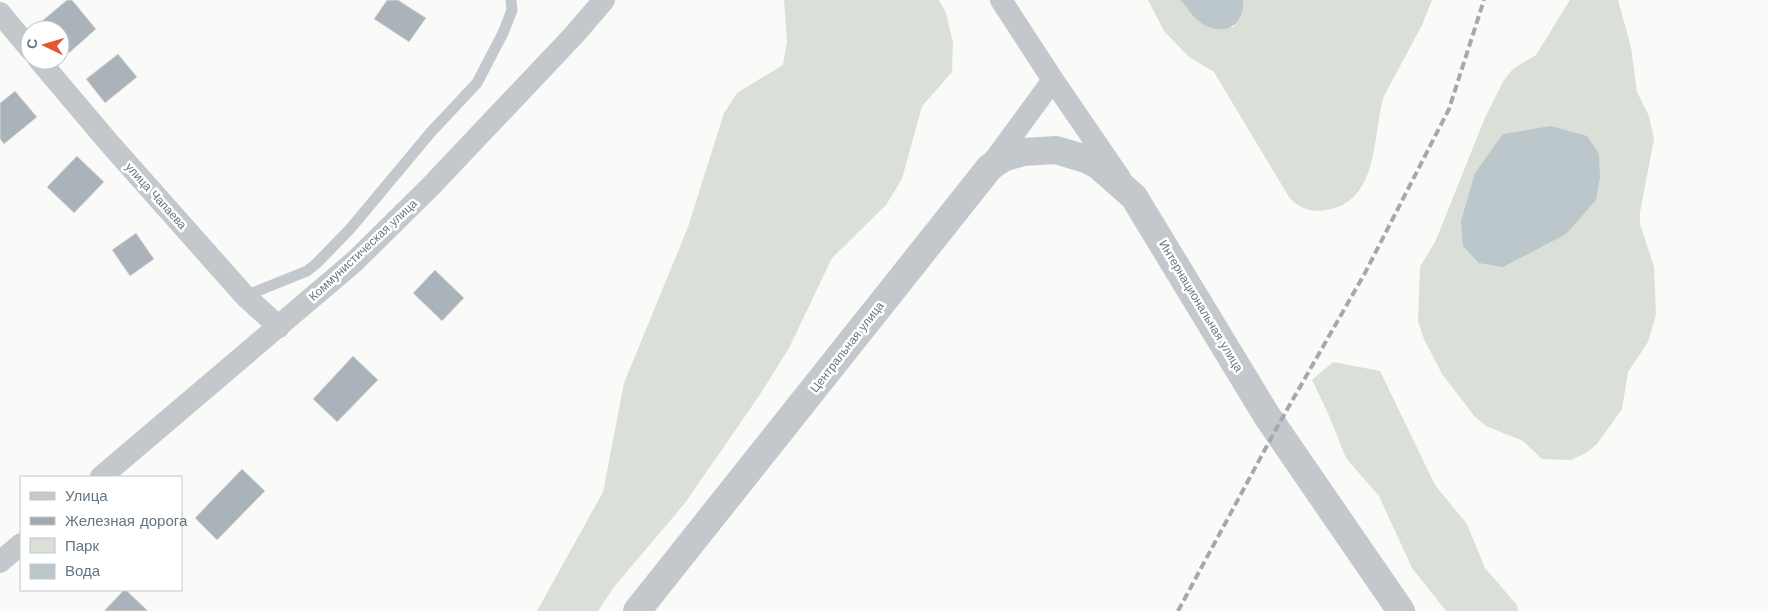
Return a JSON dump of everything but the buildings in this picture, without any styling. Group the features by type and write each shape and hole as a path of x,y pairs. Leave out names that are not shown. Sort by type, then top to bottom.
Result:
{"street":[{"name":"Коммунистическая улица","path":"102,476 355,261 430,186 574,35 604,0"},
{"name":"Интернациональная улица","path":"1001,0 1053,80 1134,197 1267,416 1401,611"},
{"path":"0,13 20,37"},
{"name":"улица Чапаева","path":"47,70 110,144 245,296 279,327"},
{"name":"Центральная улица","path":"637,611 990,167 1053,80"},
{"path":"990,167 1003,158 1024,152 1056,150 1086,159 1099,166 1134,197"},
{"path":"0,562 20,545"}],"lane":[{"path":"245,296 307,270 316,264 350,229 431,132 477,83 503,33 512,10 511,0"}],"green space":[{"path":"784,0 939,0 946,13 953,43 952,72 922,106 902,179 886,205 832,258 789,348 759,396 685,503 614,587 598,611 537,611 603,492 624,383 688,227 724,113 737,93 783,65 787,41"},
{"path":"1148,0 1180,0 1199,22 1233,27 1241,17 1243,0 1432,0 1422,25 1384,96 1371,165 1365,181 1356,194 1344,204 1320,211 1305,209 1293,201 1214,72 1189,57 1164,31"},
{"path":"1570,0 1618,0 1631,47 1637,92 1649,116 1654,139 1640,212 1640,224 1654,267 1656,315 1648,342 1628,372 1622,409 1597,444 1586,453 1571,460 1542,459 1523,441 1486,426 1475,417 1442,374 1424,339 1418,321 1420,267 1436,240 1484,120 1504,80 1513,69 1536,55"},
{"path":"1333,362 1380,371 1435,485 1467,524 1485,568 1517,605 1518,611 1446,611 1412,568 1379,496 1346,458 1312,380"}],"water":[{"path":"1180,0 1243,0 1243,9 1236,23 1231,27 1217,29 1198,21"},
{"path":"1551,126 1587,136 1599,154 1600,177 1596,200 1566,234 1503,267 1479,263 1463,246 1461,221 1475,173 1503,134"}],"railway":[{"path":"1178,611 1276,429 1365,273 1449,109 1484,0"}]}
